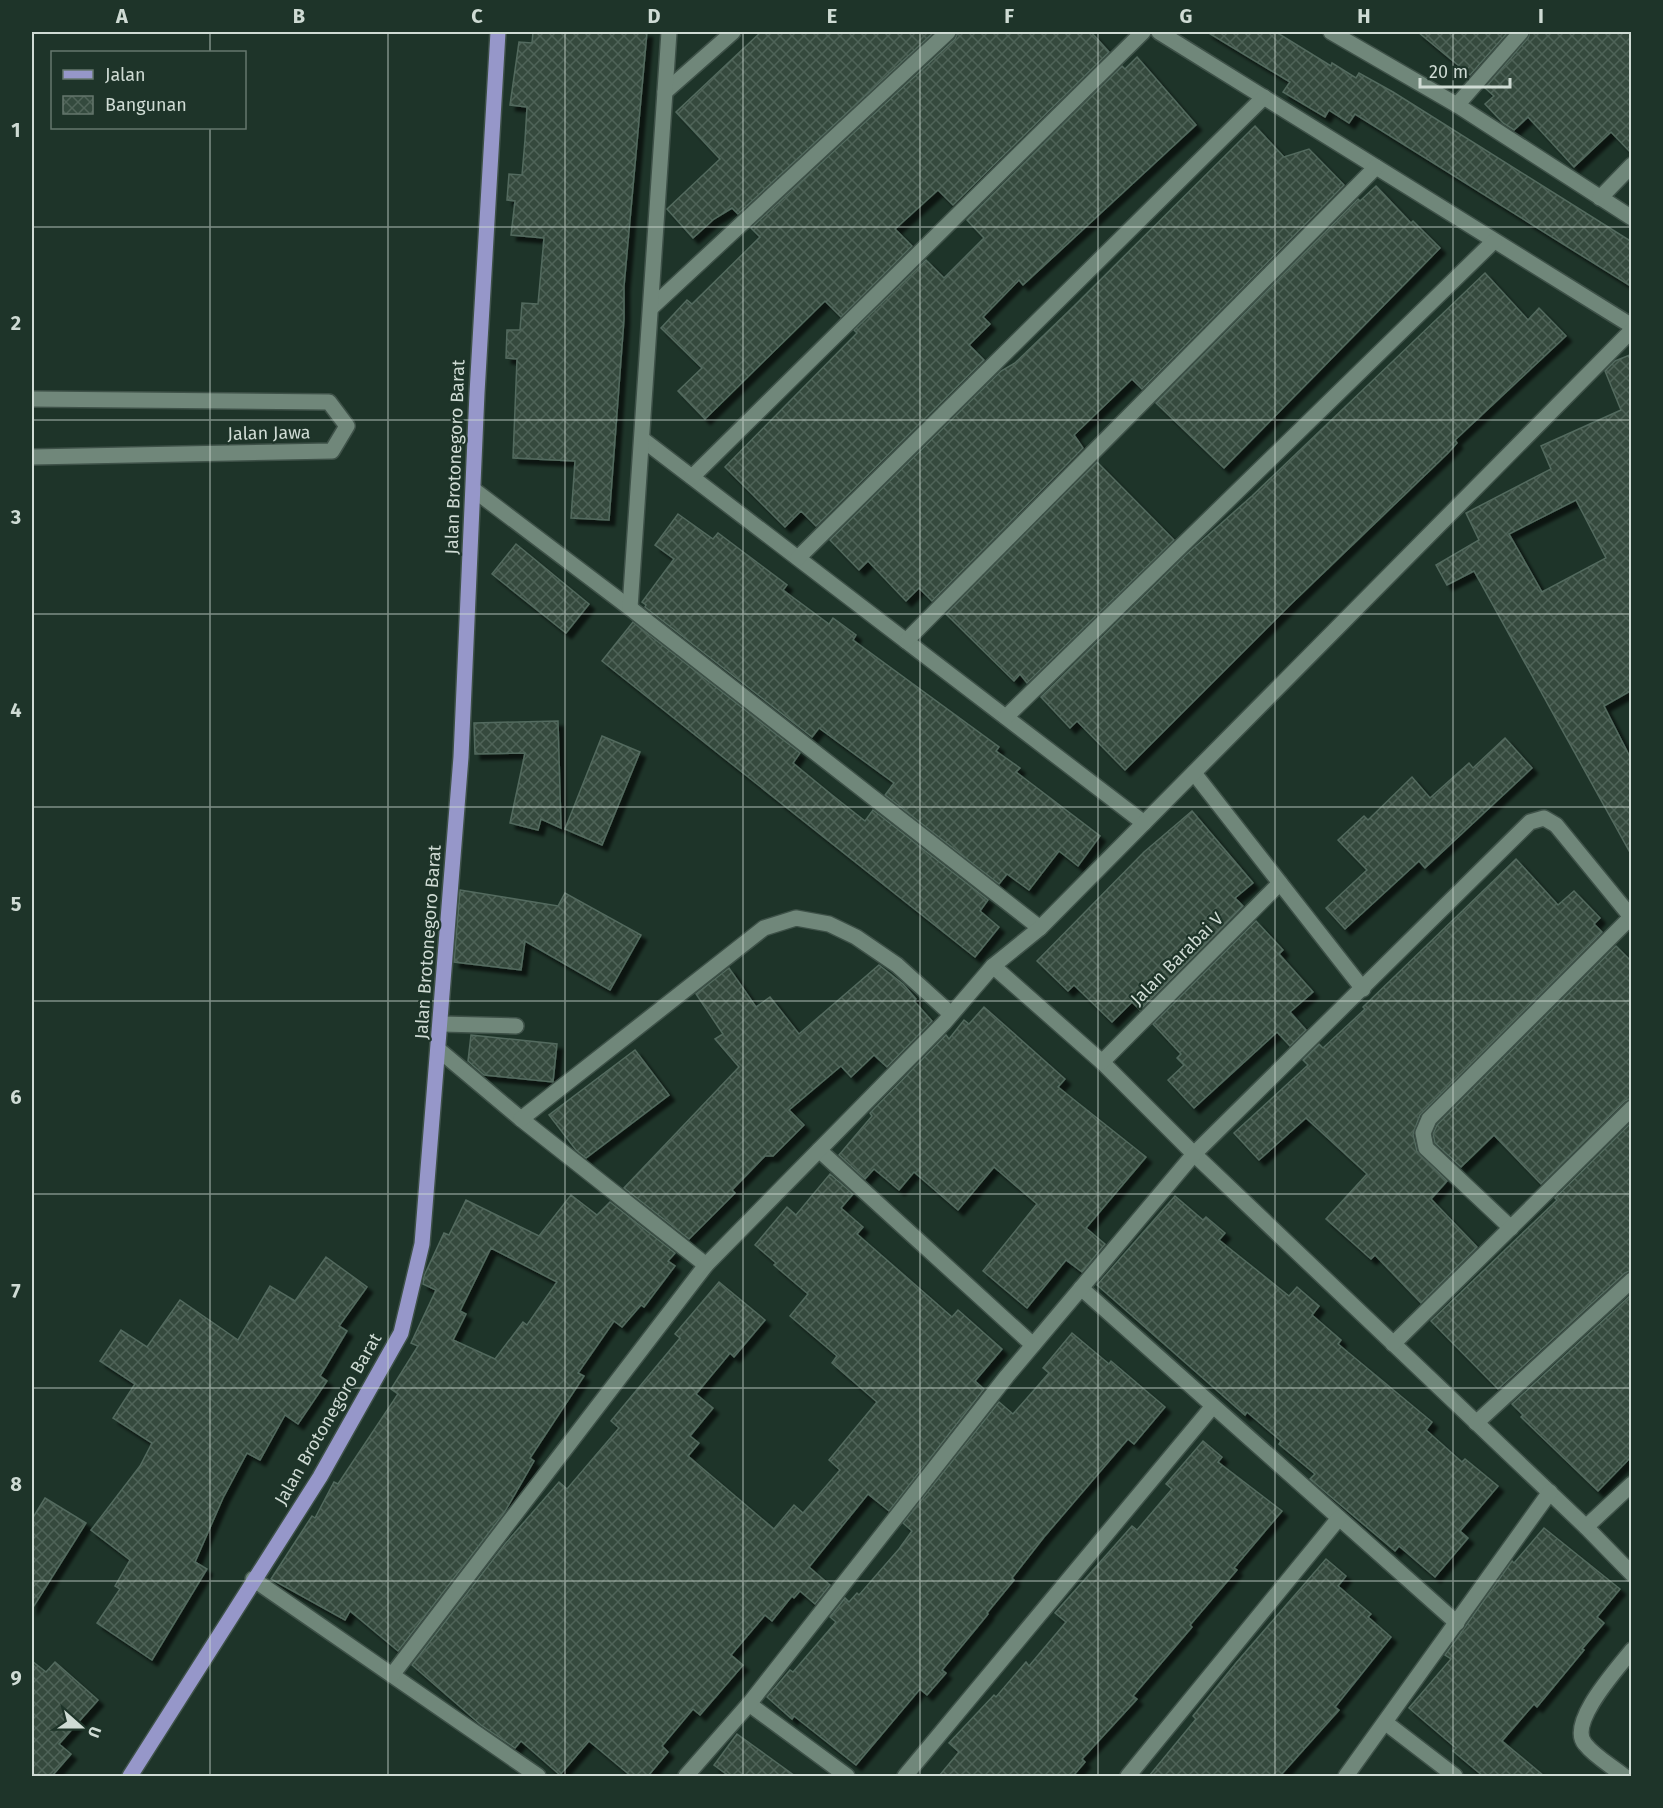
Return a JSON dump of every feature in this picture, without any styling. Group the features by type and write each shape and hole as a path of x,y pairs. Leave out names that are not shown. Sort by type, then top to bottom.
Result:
{"main road":[{"name":"Jalan Brotonegoro Barat","path":"130,1776 178,1704 253,1579 320,1477 401,1334 422,1244 442,1024 461,757 478,370 498,32"}],"street":[{"path":"630,608 669,32"},
{"path":"665,92 733,32"},
{"path":"651,308 948,32"},
{"path":"692,477 1143,32"},
{"path":"392,1675 706,1265 951,1014 993,966 1040,928 1632,328 1159,32"},
{"path":"1330,32 1457,105 1632,218"},
{"path":"1457,105 1521,32"},
{"path":"798,558 1264,97"},
{"path":"1600,198 1632,165"},
{"path":"906,641 1376,167"},
{"path":"1006,717 1494,241"},
{"name":"Jalan Jawa","path":"32,399 329,402 347,426 332,451 32,457"},
{"path":"642,439 1144,823"},
{"path":"474,490 630,608 1040,928"},
{"path":"1194,773 1363,988"},
{"path":"686,1776 749,1704 1033,1345 1194,1154 1536,819 1544,819 1556,825 1631,917 1430,1119 1422,1133 1426,1148 1511,1228"},
{"name":"Jalan Barabai V","path":"1102,1062 1280,882"},
{"path":"521,1119 764,928 796,918 829,924 856,937 897,965 951,1014"},
{"path":"993,966 1102,1062 1194,1154 1550,1492 1632,1574"},
{"path":"442,1024 516,1026"},
{"path":"439,1050 521,1119 706,1265"},
{"path":"1393,1344 1632,1108"},
{"path":"819,1150 1033,1345"},
{"path":"1476,1423 1632,1280"},
{"path":"1081,1288 1457,1623"},
{"path":"905,1776 1213,1406"},
{"path":"1586,1527 1632,1484"},
{"path":"1346,1776 1550,1492"},
{"path":"1128,1776 1339,1518"},
{"path":"253,1579 538,1776"},
{"path":"1624,1776 1584,1744 1580,1726 1587,1711 1632,1650"},
{"path":"749,1704 847,1776"},
{"path":"1386,1723 1455,1776"}],"building":[{"path":"533,32 647,32 624,286 624,319 609,520 571,518 575,461 513,458 517,359 506,358 507,330 520,330 522,303 538,304 544,238 511,235 515,201 507,200 509,174 522,175 525,140 527,107 510,105 519,42 532,43"},
{"path":"761,32 934,32 738,214 732,208 714,219 693,238 667,209 720,159 676,112"},
{"path":"958,32 1091,32 1109,52 953,205 938,190 895,229 912,246 841,317 825,301 705,419 678,391 702,368 661,328 687,300 692,304 760,237 751,228 955,39"},
{"path":"1207,32 1276,32 1331,66 1332,63 1356,78 1359,73 1393,92 1632,242 1632,287 1355,114 1349,123 1329,110 1325,117 1283,92 1290,82"},
{"path":"1418,32 1508,32 1470,75"},
{"path":"1530,32 1632,32 1632,154 1611,132 1574,167 1528,117 1514,130 1503,123 1485,104 1494,96 1485,88 1528,38"},
{"path":"1137,57 1196,125 1023,285 1019,280 983,317 990,324 969,345 984,360 816,526 801,511 785,527 725,467 857,333 854,330 926,260 944,278 984,238 967,220 1122,66 1125,69"},
{"path":"1255,126 1284,157 1309,149 1344,185 1142,389 1132,379 1074,435 1083,448 932,601 919,588 906,601 868,561 859,570 830,540 1001,371 1015,363 1071,309"},
{"path":"1376,186 1411,223 1413,221 1440,248 1224,468 1156,403 1358,199 1360,201"},
{"path":"1485,273 1528,320 1539,308 1566,336 1455,440 1457,443 1448,453 1292,603 1125,770 1077,721 1070,728 1041,697 1188,553 1252,496"},
{"path":"1632,354 1632,690 1604,706 1632,761 1632,856 1474,571 1447,585 1436,565 1479,540 1466,513 1551,469 1541,446 1621,410 1605,371 1615,361","holes":["1576,500 1606,558 1542,592 1509,534"]},
{"path":"1097,462 1174,540 1027,683 1020,674 1014,681 946,614"},
{"path":"678,514 713,539 718,533 787,585 783,590 829,624 833,618 856,635 853,640 999,747 996,751 1020,768 1016,772 1100,836 1078,866 1059,851 1029,890 1007,874 999,884 885,795 894,783 819,728 812,737 645,607 646,605 642,602 674,559 655,545"},
{"path":"516,544 589,604 566,633 492,574"},
{"path":"633,622 800,753 793,763 865,821 873,810 988,900 980,911 999,927 975,957 602,661"},
{"path":"558,721 561,828 541,819 538,830 510,823 525,753 475,754 474,723"},
{"path":"602,736 640,752 602,845 565,829"},
{"path":"1505,738 1532,768 1425,868 1419,861 1345,929 1326,908 1367,870 1338,840 1364,816 1368,820 1412,777 1430,798 1469,763 1473,768"},
{"path":"1192,811 1253,883 1235,898 1243,906 1140,1010 1132,1002 1112,1022 1074,985 1068,991 1037,961 1144,852"},
{"path":"1516,859 1558,905 1574,891 1600,918 1594,924 1602,932 1420,1115 1413,1134 1417,1151 1447,1181 1431,1199 1477,1247 1421,1303 1375,1255 1371,1259 1326,1219 1367,1174 1306,1118 1259,1160 1234,1133 1308,1065 1303,1060 1319,1044 1323,1048 1365,1009 1363,1007"},
{"path":"460,890 558,906 565,893 641,935 610,990 525,941 521,970 454,962"},
{"path":"1256,921 1283,950 1279,954 1313,992 1290,1012 1306,1030 1290,1046 1277,1032 1194,1108 1168,1080 1184,1065 1177,1058 1181,1054 1153,1024"},
{"path":"1616,946 1632,962 1632,1098 1625,1101 1541,1184 1494,1135 1461,1167 1435,1143 1433,1134 1437,1125"},
{"path":"879,965 903,984 916,999 914,1001 932,1021 887,1067 874,1055 851,1077 841,1066 789,1110 804,1125 773,1156 765,1156 732,1190 735,1193 689,1239 624,1188 739,1067 715,1039 723,1034 696,994 729,968 756,1007 770,997 799,1034"},
{"path":"984,1007 1065,1079 1058,1087 1146,1157 1086,1228 1105,1244 1082,1272 1066,1260 1027,1308 983,1271 1037,1204 994,1167 958,1210 914,1172 899,1190 874,1169 865,1179 839,1155 872,1116 870,1113 946,1035 949,1039 964,1020 969,1024"},
{"path":"471,1035 557,1044 553,1082 484,1075 468,1061"},
{"path":"635,1050 669,1095 586,1158 576,1150 549,1115"},
{"path":"1632,1122 1632,1270 1625,1273 1498,1389 1431,1321 1557,1200 1555,1198"},
{"path":"830,1174 853,1194 841,1208 863,1227 857,1234 952,1317 958,1310 1002,1349 975,1381 984,1389 889,1511 868,1494 809,1567 830,1585 815,1604 800,1591 794,1598 792,1596 772,1621 765,1615 731,1655 743,1665 700,1715 693,1709 662,1746 668,1752 648,1776 631,1776 589,1741 560,1775 521,1741 515,1748 481,1725 412,1665 505,1544 559,1482 567,1489 619,1428 611,1421 680,1338 675,1334 719,1282 765,1320 734,1357 730,1353 696,1394 713,1408 690,1436 699,1443 688,1456 774,1529 794,1505 803,1513 840,1470 829,1460 877,1402 832,1363 837,1356 790,1316 808,1294 755,1245 787,1207 796,1215"},
{"path":"571,1195 597,1215 610,1202 675,1253 668,1261 675,1266 644,1307 641,1305 622,1327 614,1321 578,1373 584,1376 530,1458 534,1461 504,1513 398,1651 350,1611 345,1620 271,1579 312,1516 315,1518 334,1482 338,1484 398,1394 391,1389 418,1346 411,1343 436,1290 423,1284 424,1276 444,1233 449,1235 466,1200 539,1236","holes":["491,1248 557,1282 527,1325 523,1322 495,1359 453,1340 466,1314 460,1311"]},
{"path":"1175,1196 1203,1220 1206,1217 1225,1233 1219,1240 1289,1296 1297,1287 1319,1306 1312,1315 1341,1340 1338,1344 1432,1422 1426,1430 1462,1462 1465,1459 1498,1486 1460,1531 1468,1538 1435,1577 1399,1546 1395,1551 1310,1479 1315,1474 1279,1444 1281,1441 1247,1412 1245,1415 1097,1285"},
{"path":"326,1257 367,1287 339,1326 347,1331 320,1376 327,1381 298,1424 285,1415 260,1460 247,1453 223,1498 195,1562 207,1569 152,1660 97,1623 120,1589 115,1586 130,1560 91,1530 140,1466 152,1443 113,1418 135,1384 100,1361 121,1330 147,1347 180,1300 238,1340 270,1286 295,1301"},
{"path":"1632,1294 1632,1456 1598,1491 1521,1417 1523,1415 1512,1404"},
{"path":"1072,1333 1109,1364 1111,1361 1165,1407 1134,1444 1128,1439 1044,1537 988,1614 942,1670 946,1673 927,1695 920,1689 856,1765 794,1716 792,1719 767,1697 790,1670 793,1672 836,1622 830,1617 845,1598 849,1602 857,1593 859,1595 899,1549 912,1531 903,1523 999,1402 1013,1414 1049,1373 1043,1368"},
{"path":"1203,1441 1222,1457 1218,1462 1282,1511 1234,1568 1237,1570 1190,1625 1192,1627 1133,1696 1137,1699 1082,1759 1085,1762 1073,1776 939,1776 959,1752 949,1743 994,1695 996,1697 1026,1662 1029,1666 1066,1622 1055,1613 1132,1526 1137,1530 1172,1489 1166,1484"},
{"path":"45,1498 86,1523 32,1609 32,1519"},
{"path":"1544,1528 1620,1589 1597,1617 1604,1623 1582,1649 1584,1650 1537,1707 1534,1704 1502,1741 1544,1776 1483,1776 1453,1751 1456,1748 1409,1708 1451,1659 1445,1655 1512,1561 1514,1563"},
{"path":"1326,1559 1346,1576 1338,1586 1371,1614 1368,1617 1391,1637 1335,1707 1339,1710 1280,1776 1149,1776 1196,1719 1193,1716 1236,1663"},
{"path":"32,1661 46,1672 55,1662 98,1700 59,1744 71,1754 52,1776 32,1776"},
{"path":"737,1734 795,1776 729,1776 714,1765"}]}
